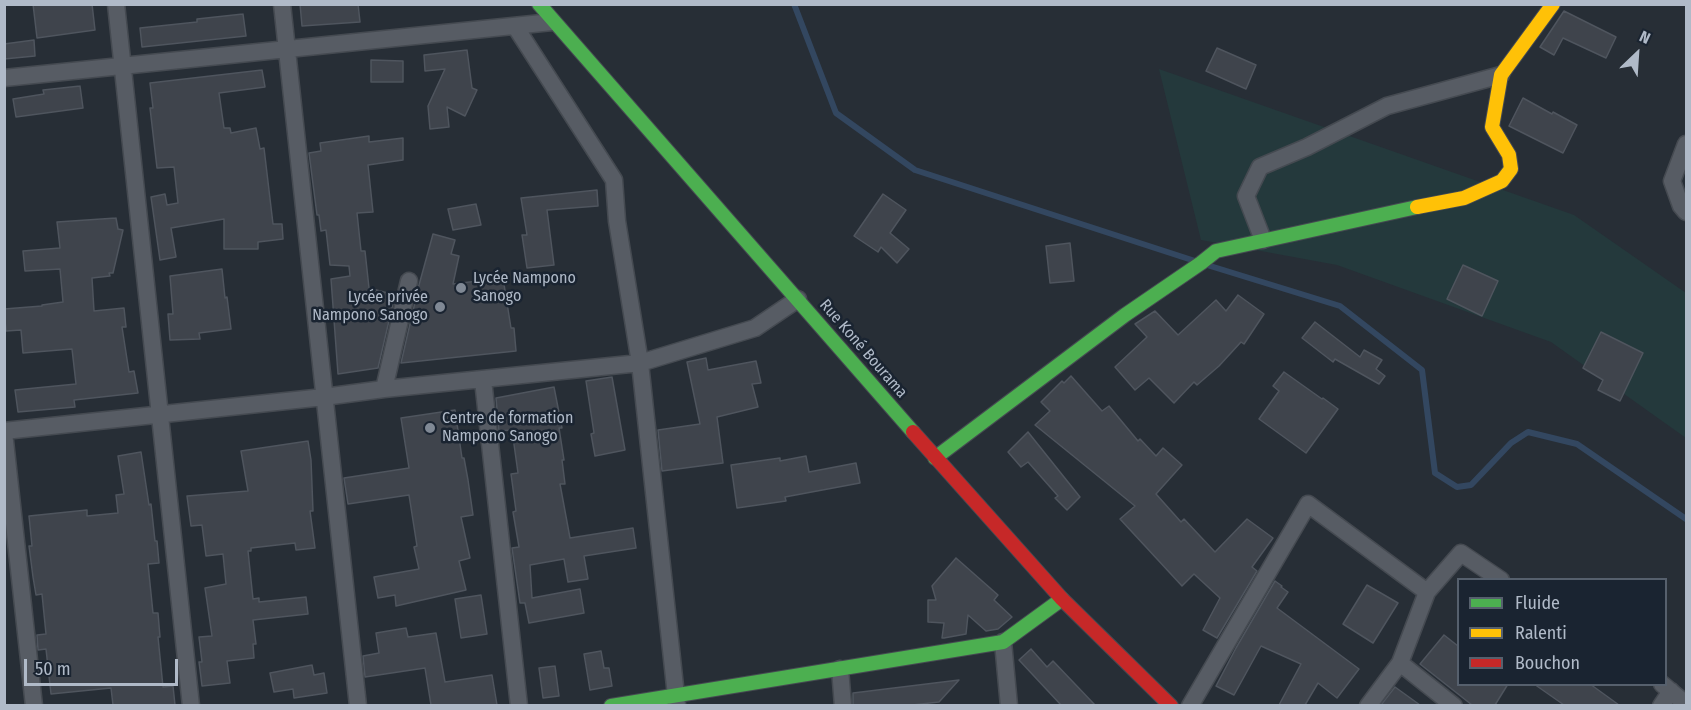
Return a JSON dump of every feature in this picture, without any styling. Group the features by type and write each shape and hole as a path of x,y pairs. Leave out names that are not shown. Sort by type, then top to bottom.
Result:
{"main road":[{"name":"Rue Koné Bourama","path":"539,4 552,22 798,299 935,458 1062,599 1171,705"},
{"path":"935,458 1115,322 1216,251 1464,198 1502,181 1511,169 1509,155 1492,127 1501,75 1553,4"},
{"path":"611,705 676,700 840,669 1003,642 1062,599"}],"street":[{"path":"116,4 191,705"},
{"path":"282,4 358,705"},
{"path":"4,78 552,22"},
{"path":"515,26 614,180 617,220 639,363 676,700"},
{"path":"1263,240 1246,196 1260,167 1306,147 1387,106 1501,75"},
{"path":"1686,144 1672,180 1681,206 1686,212"},
{"path":"384,389 409,281"},
{"path":"34,705 4,431 639,363 755,327 798,299"},
{"path":"483,380 519,705"},
{"path":"1190,705 1308,504 1427,592"},
{"path":"1368,705 1400,663 1427,592 1461,553 1499,578"},
{"path":"1003,642 1009,705"},
{"path":"1400,663 1454,705"},
{"path":"840,669 843,705"},
{"path":"1661,705 1667,688 1686,704"}],"green space":[{"path":"1159,69 1574,215 1686,293 1686,438 1551,342 1337,265 1201,240"}],"building":[{"path":"33,4 92,4 95,30 37,38"},
{"path":"300,4 358,4 360,22 302,26"},
{"path":"1564,11 1616,37 1606,58 1563,38 1554,55 1540,47"},
{"path":"243,14 246,36 142,47 140,28"},
{"path":"34,40 35,56 4,59 4,44"},
{"path":"1217,48 1256,65 1246,89 1206,71"},
{"path":"467,50 472,88 477,90 465,116 447,107 449,127 430,129 428,106 445,69 425,71 424,55"},
{"path":"371,60 403,61 403,82 371,82"},
{"path":"262,70 265,87 219,93 224,128 230,128 231,133 256,128 260,149 264,148 273,224 282,224 283,239 258,242 258,249 224,249 224,219 171,228 176,257 160,260 151,197 165,194 167,205 178,203 174,167 157,168 150,108 153,108 150,83"},
{"path":"80,86 83,108 16,117 13,99 44,94 43,90"},
{"path":"1523,98 1577,125 1563,153 1509,126"},
{"path":"369,136 369,142 403,138 403,160 368,165 373,212 357,213 361,251 365,251 369,288 395,295 378,368 338,374 331,279 350,276 349,266 330,265 326,230 321,231 319,215 317,215 309,153 321,151 320,143"},
{"path":"597,190 598,206 547,210 554,265 527,268 522,235 527,235 521,198"},
{"path":"883,194 906,210 890,233 909,249 897,263 881,247 878,252 854,236"},
{"path":"476,204 481,225 453,230 448,209"},
{"path":"116,218 118,229 123,230 113,273 109,273 110,276 92,278 94,311 124,308 126,327 122,327 129,372 134,371 138,393 74,400 75,407 18,412 15,390 76,384 72,349 23,353 21,330 6,331 4,309 63,302 60,269 25,271 23,251 60,248 57,222"},
{"path":"433,234 455,240 451,254 459,256 453,284 503,278 511,328 514,328 516,351 401,363"},
{"path":"1070,243 1074,281 1050,283 1046,246"},
{"path":"1463,265 1498,281 1482,316 1447,299"},
{"path":"222,269 231,329 199,333 200,339 170,340 168,314 173,314 170,276"},
{"path":"1238,295 1264,314 1244,344 1241,342 1219,366 1197,385 1194,382 1174,403 1149,378 1135,390 1115,367 1147,337 1135,324 1155,311 1178,335 1216,300 1226,311"},
{"path":"1315,322 1360,357 1364,350 1382,360 1376,369 1385,376 1379,384 1335,359 1333,362 1302,338"},
{"path":"1601,332 1643,353 1620,401 1598,390 1603,380 1583,368"},
{"path":"706,358 708,370 756,361 761,383 752,384 758,407 717,417 723,463 662,471 658,430 700,424 687,362"},
{"path":"1284,372 1338,409 1306,453 1259,419 1279,391 1273,386"},
{"path":"1071,376 1102,411 1109,406 1138,441 1140,439 1156,456 1163,448 1182,465 1156,494 1181,522 1184,519 1215,552 1247,519 1273,538 1252,567 1257,571 1217,638 1203,630 1220,598 1194,574 1182,586 1120,519 1135,506 1035,425 1050,411 1041,402 1062,381 1064,383"},
{"path":"612,377 625,450 595,456 586,381"},
{"path":"554,387 562,428 559,428 564,460 562,460 565,484 560,484 570,538 633,528 636,548 584,556 588,579 568,582 564,559 530,565 532,598 580,589 584,613 529,623 525,603 520,603 512,548 519,547 513,512 516,511 511,474 518,473 512,430 499,431 496,398"},
{"path":"455,410 473,515 461,517 470,558 459,561 466,590 396,606 395,595 378,598 374,577 419,569 414,547 417,546 409,495 348,504 344,478 409,468 401,418"},
{"path":"1028,432 1080,497 1067,510 1055,498 1058,496 1028,462 1021,467 1008,452"},
{"path":"308,441 313,511 310,511 315,548 296,550 295,543 251,548 251,551 248,551 253,599 259,598 259,602 306,597 308,614 253,620 256,644 253,644 254,658 227,661 230,683 202,686 199,637 212,636 205,588 226,584 223,554 206,556 202,525 191,526 187,496 248,491 241,451"},
{"path":"141,452 159,563 148,564 153,613 158,613 163,687 173,686 175,705 113,705 111,688 51,694 46,649 38,650 37,635 46,634 42,594 36,595 33,577 29,546 32,546 29,516 87,510 87,516 118,513 116,495 124,494 118,456"},
{"path":"806,456 809,472 856,463 860,483 785,497 786,501 737,508 731,465 780,458 780,461"},
{"path":"956,558 998,595 994,600 1012,617 998,629 986,631 968,615 966,634 942,638 944,623 928,622 928,600 936,600 932,586"},
{"path":"1275,581 1288,592 1277,608 1359,669 1337,698 1318,683 1305,705 1279,705 1301,664 1261,646 1234,695 1216,686"},
{"path":"1367,585 1398,603 1373,643 1343,624"},
{"path":"481,595 487,634 461,638 455,599"},
{"path":"406,628 408,637 436,633 445,682 492,675 497,705 431,705 425,668 365,677 363,656 379,653 376,633"},
{"path":"1444,635 1457,645 1457,686 1507,686 1495,705 1472,705 1420,664"},
{"path":"1031,649 1047,667 1053,661 1095,705 1061,705 1019,660"},
{"path":"601,651 604,668 609,668 612,686 590,690 584,654"},
{"path":"312,665 314,675 324,673 327,693 294,698 293,689 274,692 270,673"},
{"path":"555,666 559,696 543,698 539,668"},
{"path":"959,680 939,702 912,705 853,705 853,693"},
{"path":"1537,686 1593,686 1619,705 1564,705"},
{"path":"1395,687 1420,705 1381,705"}],"waterway":[{"path":"794,4 836,113 915,170 1195,261"},
{"path":"1207,265 1340,306 1422,370 1435,473 1457,487 1471,485 1511,443 1528,432 1577,444 1686,519"}],"traffic: fast":[{"path":"539,4 913,432"},
{"path":"935,458 1125,315 1216,251 1417,207"},
{"path":"611,706 1003,642 1062,599"}],"traffic: slow":[{"path":"1417,207 1464,198 1502,181 1511,169 1509,155 1492,127 1501,75 1553,4"}],"traffic: jam":[{"path":"913,432 1062,599 1171,706"}],"place":[{"name":"Lycée Nampono Sanogo","path":"461,288"},
{"name":"Lycée privée Nampono Sanogo","path":"440,307"},
{"name":"Centre de formation Nampono Sanogo","path":"430,428"}]}
